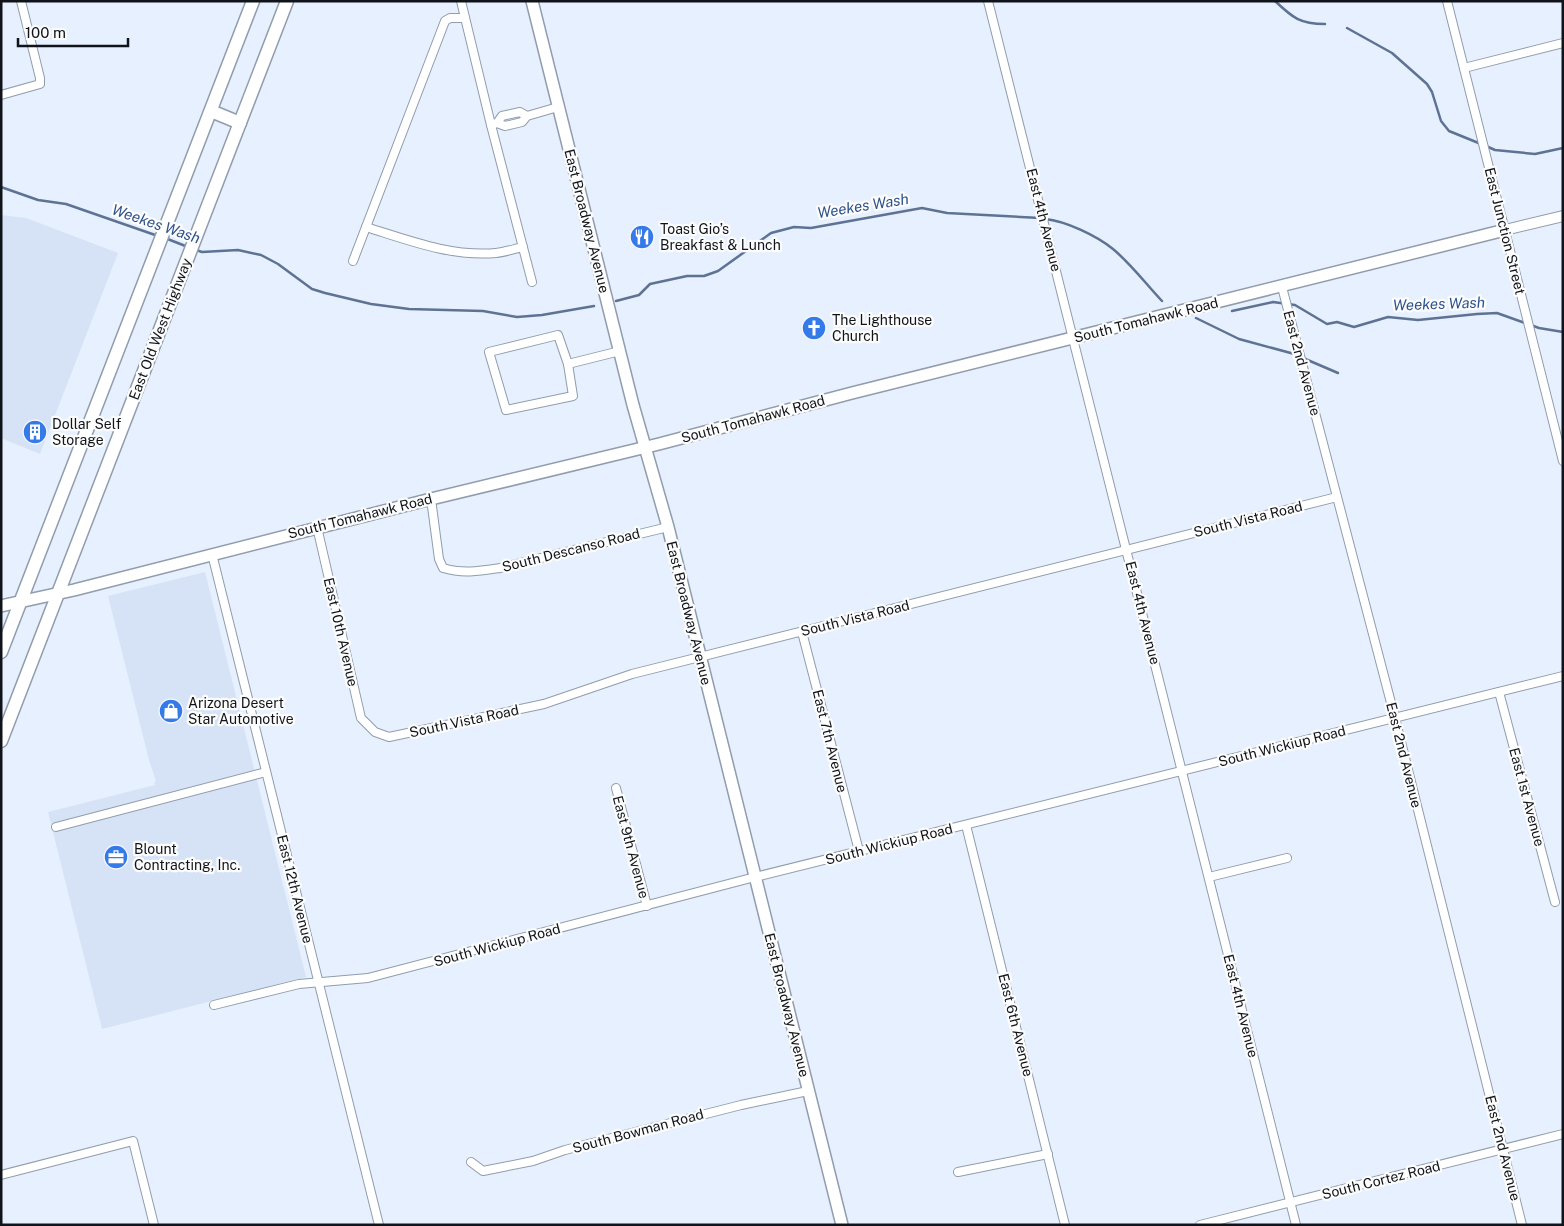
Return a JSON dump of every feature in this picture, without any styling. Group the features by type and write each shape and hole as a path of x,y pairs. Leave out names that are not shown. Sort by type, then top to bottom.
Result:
{"main road":[{"path":"1,652 253,1"},
{"name":"East Old West Highway","path":"1,741 287,1"},
{"name":"East Broadway Avenue","path":"532,1 620,351 668,527 842,1225"},
{"path":"211,112 240,123"},
{"name":"South Tomahawk Road","path":"1,606 58,594 431,498 645,447 1505,230"}],"street":[{"path":"1,95 40,84 21,1"},
{"path":"461,1 494,124 532,282"},
{"name":"East 4th Avenue","path":"988,1 1128,550 1296,1225"},
{"name":"East Junction Street","path":"1447,1 1560,441 1563,461"},
{"path":"352,261 445,21 450,18 465,18"},
{"path":"1464,68 1563,43"},
{"path":"494,124 502,116 520,112 527,116 558,107"},
{"path":"1505,230 1563,216"},
{"path":"366,227 444,250 496,253 523,247"},
{"name":"East 2nd Avenue","path":"1282,287 1395,718 1522,1225"},
{"path":"558,335 568,364 574,396 506,410 489,352 558,335"},
{"path":"568,364 620,351"},
{"name":"South Vista Road","path":"375,732 389,737 544,704 632,674 1337,497"},
{"name":"South Descanso Road","path":"431,498 439,559 443,568 452,570 475,572 668,527"},
{"name":"East 10th Avenue","path":"316,527 361,718 375,732"},
{"name":"East 12th Avenue","path":"212,554 379,1225"},
{"name":"East 7th Avenue","path":"802,632 859,851"},
{"name":"South Wickiup Road","path":"214,1005 299,984 368,978 755,877 1563,676"},
{"name":"East 1st Avenue","path":"1499,692 1555,902"},
{"path":"56,827 266,772"},
{"name":"East 9th Avenue","path":"616,788 647,906"},
{"name":"East 6th Avenue","path":"966,825 1065,1225"},
{"path":"1209,877 1287,858"},
{"name":"South Bowman Road","path":"471,1162 483,1171 525,1163 741,1105 808,1091"},
{"name":"South Cortez Road","path":"1200,1225 1563,1134"},
{"path":"1,1176 133,1141 154,1225"},
{"path":"958,1172 1048,1154"}],"shaded area":[{"path":"1,215 26,218 118,253 40,454 1,438"},
{"path":"205,572 306,977 102,1029 48,812 155,785 154,782 156,781 149,760 108,596"}],"waterway":[{"path":"1275,1 1297,19 1309,23 1325,24"},
{"path":"1347,28 1392,53 1427,84 1432,92 1441,121 1449,131 1481,144"},
{"path":"1486,146 1495,150 1535,154 1563,148"},
{"name":"Weekes Wash","path":"1,187 38,200 66,204 158,236"},
{"name":"Weekes Wash","path":"616,301 639,295 650,284 687,276 704,276 718,271 771,233 794,227 811,228 922,208 947,213 1040,218"},
{"name":"Weekes Wash","path":"1045,219 1072,226 1106,244 1126,261 1162,301"},
{"name":"Weekes Wash","path":"165,238 188,247"},
{"name":"Weekes Wash","path":"196,250 202,252 238,250 261,255 278,264 312,289 371,304 409,309 483,311 517,317 542,315 594,306"},
{"name":"Weekes Wash","path":"1232,311 1273,302 1295,305 1327,324 1337,322 1354,327 1388,317 1418,320 1497,313 1539,328 1563,332"},
{"path":"1196,318 1239,339 1298,355"},
{"path":"1303,358 1338,373"}],"place":[{"name":"Toast Gio’s Breakfast & Lunch","path":"642,237"},
{"name":"The Lighthouse Church","path":"814,328"},
{"name":"Dollar Self Storage","path":"35,432"},
{"name":"Arizona Desert Star Automotive","path":"171,711"},
{"name":"Blount Contracting, Inc.","path":"116,857"}]}
